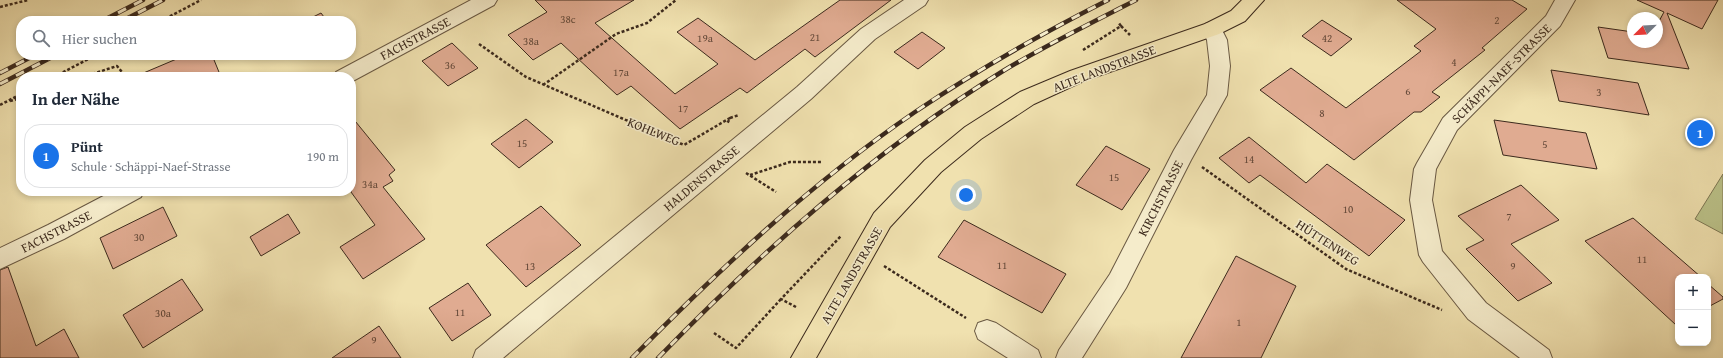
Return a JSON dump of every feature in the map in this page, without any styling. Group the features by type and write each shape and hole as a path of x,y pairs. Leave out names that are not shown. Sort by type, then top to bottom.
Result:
{"main road":[{"name":"ALTE LANDSTRASSE","path":"803,358 882,220 933,166 973,133 1027,98 1076,76 1212,29 1238,16 1254,0"}],"street":[{"name":"FACHSTRASSE","path":"353,72 487,0"},
{"name":"HALDENSTRASSE","path":"485,358 804,93 868,34 918,0"},
{"name":"SCHÄPPI-NAEF-STRASSE","path":"1540,358 1477,310 1431,255 1421,200 1425,169 1450,124 1553,21 1565,0"},
{"name":"KIRCHSTRASSE","path":"1068,358 1118,281 1182,156 1217,94 1220,66 1217,40 1212,29"},
{"name":"FACHSTRASSE","path":"0,259 56,232 124,196"},
{"path":"987,331 1029,358"}],"path":[{"path":"0,7 28,0"},
{"path":"171,16 202,0"},
{"path":"543,85 616,34 648,23 676,0"},
{"path":"1082,50 1122,26 1118,22"},
{"name":"KOHLWEG","path":"479,44 526,77 684,145 730,118 715,151 724,159"},
{"path":"64,72 86,60"},
{"path":"98,72 117,66 122,72"},
{"path":"1,105 16,97"},
{"path":"1,105 16,100"},
{"name":"HÜTTENWEG","path":"1182,156 1196,163 1346,269 1442,310 1477,310"},
{"path":"724,159 776,192"},
{"path":"750,175 790,162 821,162"},
{"path":"714,332 736,348 841,236"},
{"path":"884,266 947,306"},
{"path":"781,299 796,307"}],"green space":[{"path":"1723,174 1723,234 1695,219"}],"building":[{"path":"535,0 634,0 595,23 675,94 718,64 677,32 698,18 755,60 840,0 891,0 815,57 805,49 747,93 740,88 680,129 631,86 617,95 561,43 533,60 508,35 547,12"},
{"path":"1397,0 1512,0 1527,9 1482,48 1485,50 1432,92 1440,97 1421,112 1414,112 1354,160 1260,90 1291,68 1346,108 1421,51 1414,46 1436,29"},
{"path":"1637,0 1718,0 1702,29 1667,13 1689,69 1608,58 1598,27 1627,31 1627,48 1663,48 1664,12"},
{"path":"321,13 323,16 315,16"},
{"path":"1322,20 1352,39 1331,56 1302,36"},
{"path":"922,32 945,48 918,69 894,52"},
{"path":"452,43 478,68 448,86 422,61"},
{"path":"174,60 214,60 219,72 146,72"},
{"path":"1551,70 1638,83 1649,115 1559,101"},
{"path":"526,119 553,142 519,168 491,144"},
{"path":"1494,120 1586,133 1597,169 1503,155"},
{"path":"356,122 395,170 389,175 393,181 383,187 425,239 363,279 340,247 375,225 354,196 356,196"},
{"path":"1249,137 1306,183 1327,164 1405,220 1369,256 1260,175 1249,183 1219,158"},
{"path":"1106,146 1150,169 1122,210 1076,185"},
{"path":"1521,185 1559,220 1511,244 1552,283 1518,301 1466,249 1484,240 1458,216"},
{"path":"541,206 581,245 526,287 486,245"},
{"path":"163,207 177,236 113,269 100,238"},
{"path":"288,214 300,233 261,256 250,237"},
{"path":"1633,218 1698,274 1675,274 1675,324 1585,241"},
{"path":"964,220 1066,274 1042,313 938,257"},
{"path":"1236,256 1296,286 1261,358 1181,358"},
{"path":"8,267 36,346 64,329 79,358 0,358 0,270"},
{"path":"182,279 203,310 143,348 123,315"},
{"path":"468,283 491,315 452,341 429,308"},
{"path":"1711,287 1723,297 1723,299 1711,305"},
{"path":"379,326 401,358 332,358"}],"railway":[{"path":"112,16 143,0"},
{"path":"132,16 163,0"},
{"path":"632,358 699,292 768,228 839,168 877,139 915,112 986,67 1034,39 1108,0"},
{"path":"658,358 779,241 865,168 909,134 955,102 1019,61 1136,0"},
{"path":"0,73 25,60"},
{"path":"23,72 46,60"},
{"path":"0,84 16,76"}],"place":[{"name":"Pünt","path":"1700,133"}]}
